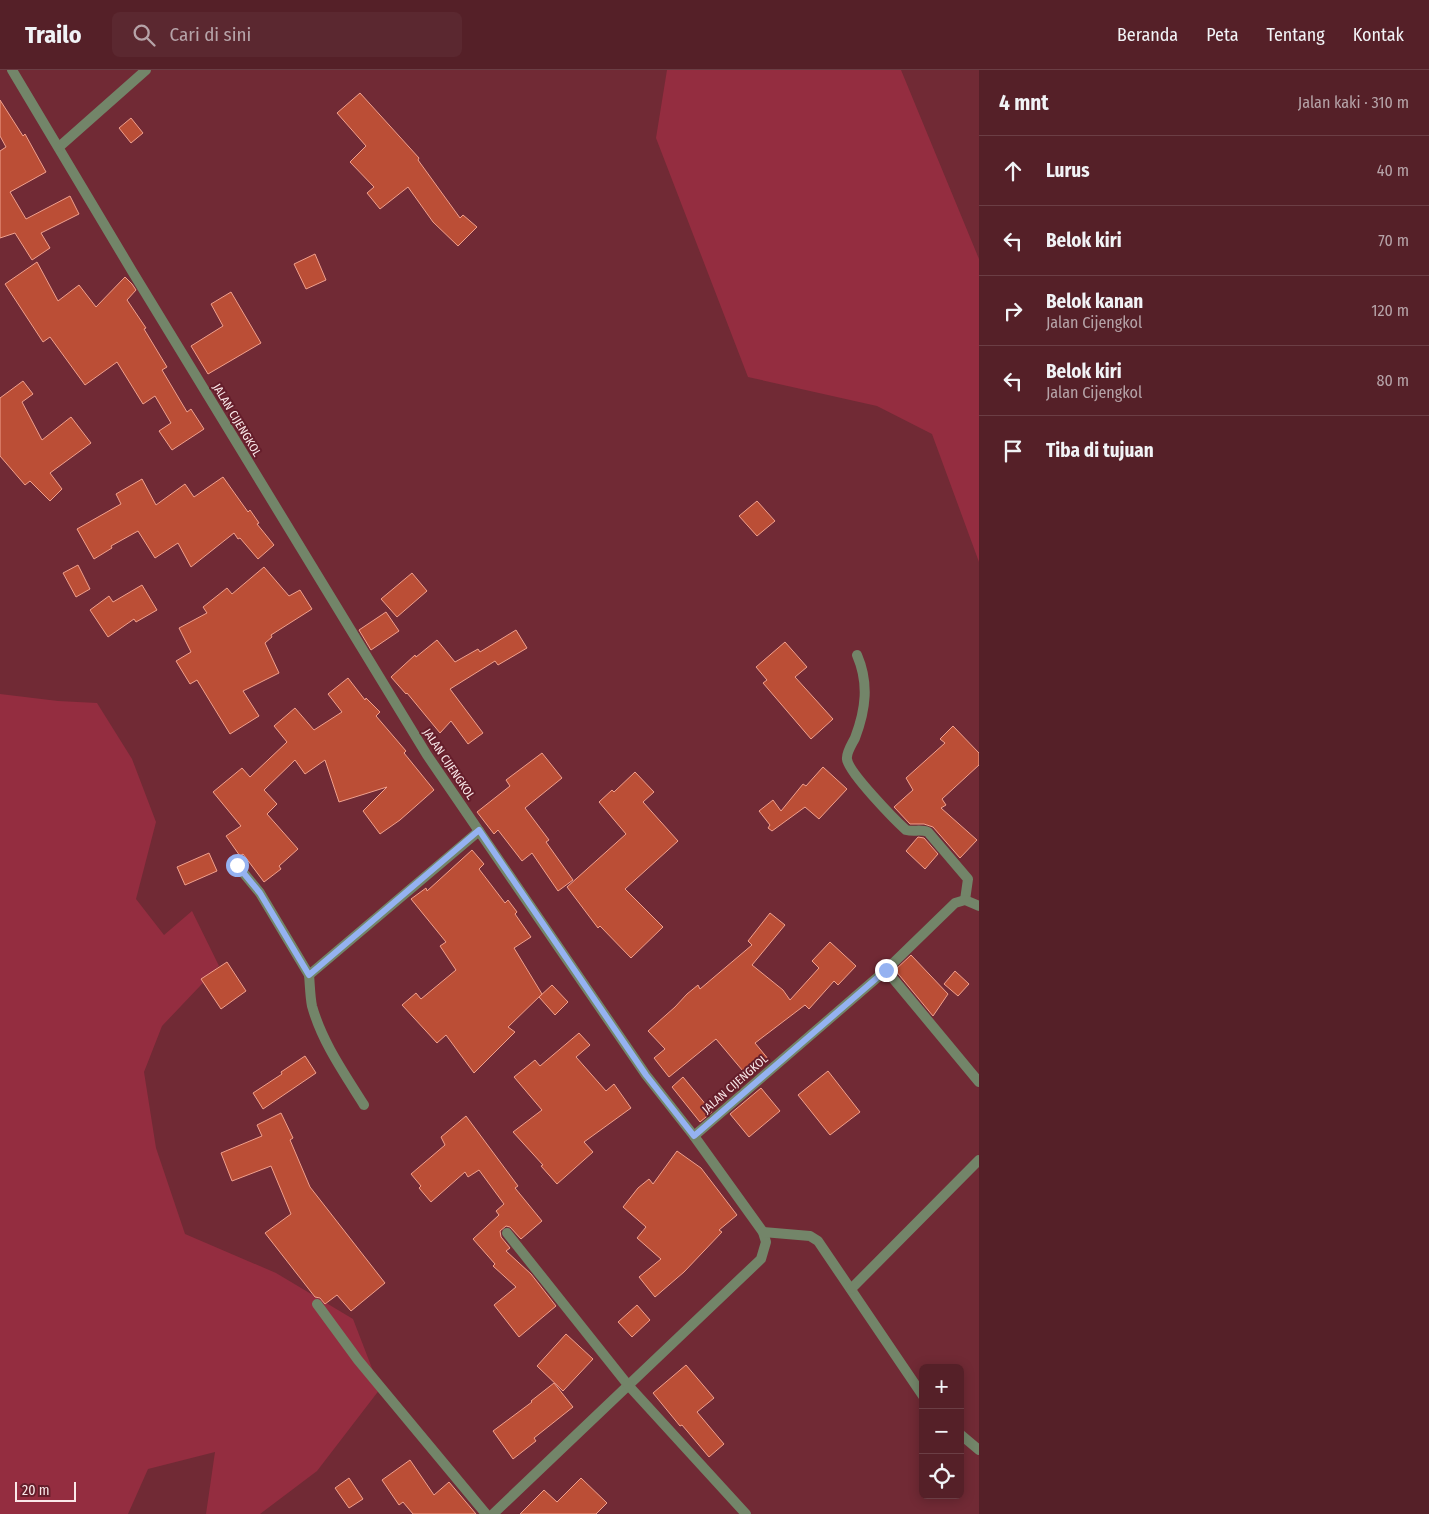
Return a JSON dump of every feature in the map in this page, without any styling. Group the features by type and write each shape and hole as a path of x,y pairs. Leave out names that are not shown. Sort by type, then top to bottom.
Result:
{"street":[{"name":"JALAN CIJENGKOL","path":"12,70 132,272 427,755 646,1075 694,1136 886,970 956,903 965,900"},
{"path":"59,147 146,70"},
{"path":"857,655 862,666 865,700 855,736 846,757 847,762 862,783 904,827 912,832 924,830 928,832 968,879 965,900 979,906"},
{"path":"309,975 479,830"},
{"path":"237,865 260,893 309,975 312,1004 321,1032 336,1061 364,1105"},
{"path":"886,970 979,1082"},
{"path":"493,1514 761,1259 766,1242 763,1232 694,1136"},
{"path":"851,1288 979,1160"},
{"path":"763,1232 810,1236 818,1241 919,1390"},
{"path":"507,1233 628,1385 746,1514"},
{"path":"317,1304 358,1360 486,1514"},
{"path":"964,1437 979,1450"}],"shaded area":[{"path":"667,70 901,70 979,259 979,562 932,434 877,406 748,377 656,138"},
{"path":"0,694 58,701 97,703 132,759 156,822 136,899 164,935 192,911 219,966 162,1026 144,1072 156,1148 185,1234 276,1273 353,1319 380,1389 317,1471 260,1514 206,1514 215,1452 148,1469 128,1514 0,1514"}],"building":[{"path":"360,93 419,158 418,160 460,218 463,215 477,227 458,246 433,222 408,187 380,209 367,193 374,187 350,162 366,146 337,113"},
{"path":"0,100 23,136 25,134 46,172 10,192 26,219 70,196 79,214 41,233 50,248 32,260 15,233 0,238 0,151 6,147 0,136"},
{"path":"131,118 143,133 131,143 119,128"},
{"path":"315,254 326,280 306,289 294,264"},
{"path":"37,262 58,301 79,285 96,307 125,277 132,284 136,290 127,300 146,328 144,329 167,367 162,370 187,412 191,409 204,429 172,450 159,431 171,423 155,396 143,404 117,362 85,385 50,337 43,342 5,284"},
{"path":"231,292 261,343 208,374 191,346 223,326 211,304"},
{"path":"23,381 33,394 22,402 42,440 71,417 91,443 50,473 62,489 50,501 30,481 25,485 0,456 0,398"},
{"path":"223,477 248,512 250,510 259,523 257,524 274,545 258,559 234,533 191,567 178,543 155,558 138,531 111,546 112,548 94,559 77,529 121,504 116,494 142,479 156,505 185,484 194,497"},
{"path":"757,501 775,521 757,536 739,516"},
{"path":"78,565 90,589 76,597 63,573"},
{"path":"264,567 289,596 300,590 312,609 271,635 272,637 265,643 279,673 243,691 259,716 230,734 197,680 190,684 176,661 191,652 179,628 207,613 203,607 227,588 232,594"},
{"path":"412,573 427,591 397,617 381,599"},
{"path":"142,585 157,610 136,622 134,619 108,637 90,610 109,596 113,602"},
{"path":"386,612 399,631 371,650 359,630"},
{"path":"516,630 527,648 498,665 495,661 450,689 483,733 468,744 451,721 440,733 407,693 391,677 415,655 416,657 437,640 455,662 478,649 480,652"},
{"path":"785,642 807,667 795,677 833,719 811,739 763,683 767,680 756,667"},
{"path":"348,678 365,700 366,698 380,712 376,716 406,751 404,753 434,790 400,820 380,834 363,811 387,787 339,802 325,760 305,774 295,760 264,790 277,804 267,814 298,849 279,866 281,869 264,882 243,854 240,856 226,836 241,826 213,792 242,768 250,777 287,742 274,726 295,708 314,730 342,712 328,694"},
{"path":"953,726 979,753 979,765 942,799 946,805 941,808 977,840 960,858 933,827 924,824 910,824 894,807 913,790 906,778 945,743 940,739"},
{"path":"542,753 562,778 525,808 549,840 546,842 573,880 558,891 532,853 522,861 498,830 494,834 477,812 510,786 506,780"},
{"path":"823,767 847,789 819,819 805,807 772,831 768,828 770,825 759,811 773,800 781,811 803,784 806,786"},
{"path":"635,772 654,792 643,802 678,841 625,889 663,927 631,958 600,926 598,928 567,887 626,834 599,802 612,790 614,792"},
{"path":"918,837 924,838 938,854 925,869 906,851"},
{"path":"472,850 484,864 479,869 505,903 508,900 531,937 514,948 542,994 508,1027 515,1032 474,1073 446,1035 437,1043 402,1005 416,993 421,999 456,970 440,946 446,942 411,899 426,888 427,891"},
{"path":"209,853 217,871 185,885 177,867"},
{"path":"770,913 785,925 752,965 783,990 790,1000 819,968 812,961 830,942 856,966 838,985 834,981 809,1009 805,1005 755,1043 769,1060 748,1077 716,1039 669,1077 654,1058 665,1049 648,1031 687,994 698,985 700,989 752,945 748,941"},
{"path":"911,955 948,994 933,1016 895,970"},
{"path":"227,962 246,991 221,1009 201,979"},
{"path":"955,971 969,984 958,996 944,984"},
{"path":"552,985 568,1002 555,1015 539,997"},
{"path":"579,1033 590,1045 576,1057 606,1091 614,1084 631,1108 584,1142 593,1152 557,1184 541,1166 543,1165 513,1132 542,1110 514,1077 535,1060 540,1066"},
{"path":"305,1056 316,1073 263,1109 253,1093"},
{"path":"828,1071 860,1112 830,1135 798,1095"},
{"path":"683,1077 712,1112 700,1122 672,1087"},
{"path":"761,1088 780,1111 749,1137 730,1114"},
{"path":"281,1113 293,1138 290,1140 310,1187 385,1283 351,1311 337,1295 325,1304 320,1298 315,1297 265,1233 291,1214 271,1166 232,1181 221,1153 262,1136 257,1125"},
{"path":"466,1116 518,1186 515,1188 542,1221 521,1239 510,1227 506,1226 500,1231 501,1237 510,1248 506,1251 531,1274 556,1306 519,1337 494,1305 516,1287 493,1266 495,1264 473,1239 499,1215 496,1211 504,1204 479,1170 468,1177 465,1172 431,1202 419,1188 421,1186 411,1174 445,1145 441,1137"},
{"path":"677,1151 701,1168 737,1215 719,1230 722,1232 684,1272 655,1297 639,1277 661,1259 637,1238 646,1227 623,1207 638,1188 649,1179 653,1184"},
{"path":"637,1305 650,1320 632,1337 618,1322"},
{"path":"566,1334 593,1359 563,1391 537,1366"},
{"path":"686,1365 714,1398 697,1412 724,1444 709,1457 653,1393"},
{"path":"554,1383 573,1407 534,1438 536,1441 513,1459 493,1431"},
{"path":"410,1460 434,1495 449,1482 476,1514 413,1514 403,1502 399,1505 382,1480"},
{"path":"349,1478 363,1499 349,1508 335,1488"},
{"path":"581,1478 607,1503 596,1514 520,1514 544,1490 557,1502"}],"route":[{"path":"237,865 260,893 309,975 479,830 646,1075 694,1136 886,970"}]}
